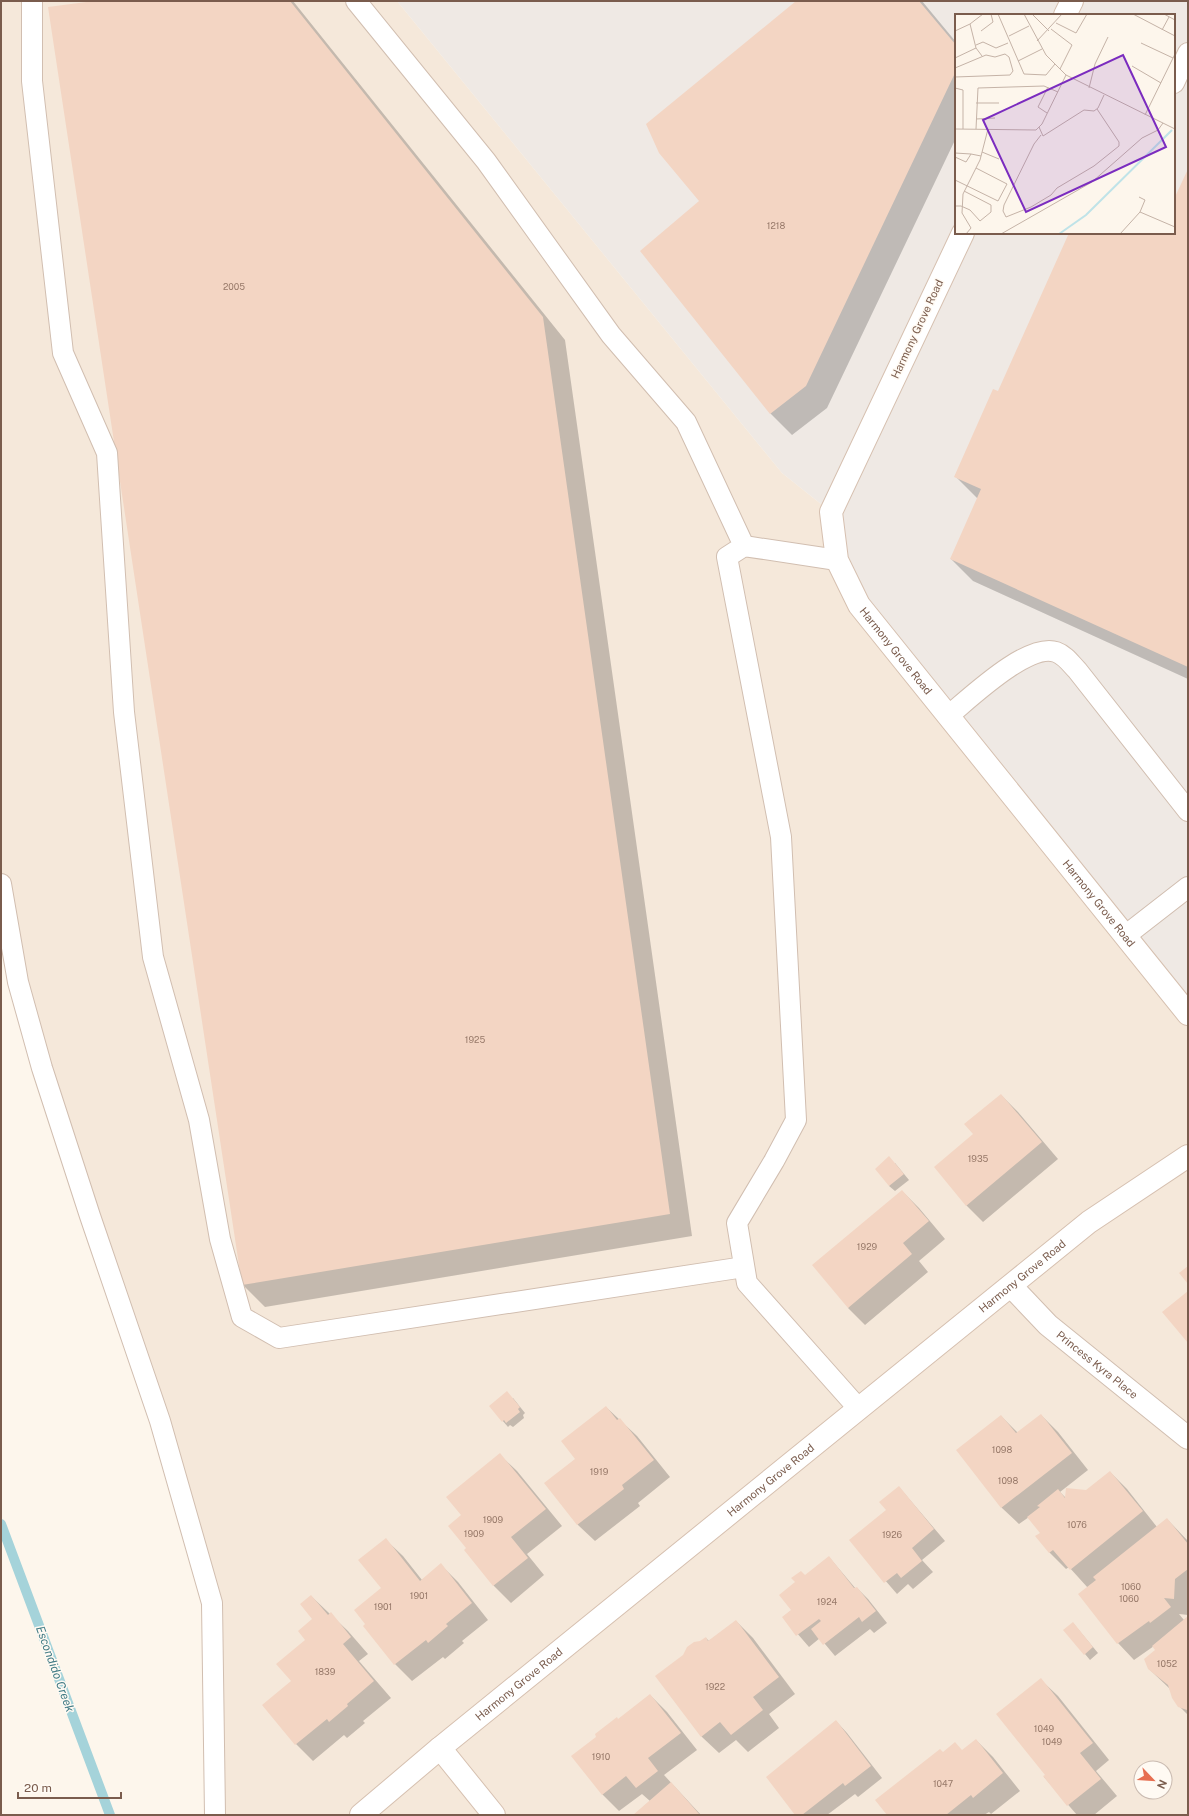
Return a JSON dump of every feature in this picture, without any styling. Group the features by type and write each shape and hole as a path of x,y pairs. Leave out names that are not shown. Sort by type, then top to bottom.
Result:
{"street":[{"name":"Harmony Grove Road","path":"963,234 831,512 837,560 859,605 1188,1014"},
{"name":"Harmony Grove Road","path":"361,1815 440,1748 1089,1222 1188,1156"},
{"name":"Princess Kyra Place","path":"1011,1286 1048,1325 1188,1438"},
{"path":"440,1748 494,1815"}],"lane":[{"path":"32,1 32,81 63,353 107,453 124,712 153,957 198,1120 220,1240 242,1317 279,1338 744,1267"},
{"path":"356,1 486,161 611,335 686,422 744,546"},
{"path":"1175,82 1188,53"},
{"path":"837,560 744,546 727,557 781,837 796,1120 774,1161 737,1223 747,1283 859,1409"},
{"path":"948,716 1014,664 1029,655 1042,652 1056,652 1068,659 1188,811"},
{"path":"1,884 18,982 42,1068 90,1216 160,1421 212,1603 215,1815"},
{"path":"1125,936 1188,886"}],"shaded area":[{"path":"1,1 397,1 782,473 831,512 1188,1014 1188,1815 215,1815 212,1603 90,1216 1,884"},
{"path":"397,1 1188,1 1188,1014 859,605 831,512 782,473"}],"building":[{"path":"94,1 290,1 543,317 670,1214 242,1285 48,7"},
{"path":"796,1 919,1 955,44 955,73 806,386 770,414 640,251 699,201 659,153 646,124"},
{"path":"1188,169 1188,667 950,559 981,489 954,477 993,389 998,391 1069,234 1175,234 1175,197"},
{"path":"1001,1094 1042,1142 966,1206 934,1167 973,1134 964,1124"},
{"path":"889,1156 904,1174 889,1186 875,1169"},
{"path":"902,1190 929,1221 903,1243 912,1254 848,1308 812,1265"},
{"path":"1188,1266 1188,1284 1179,1273"},
{"path":"1188,1291 1188,1343 1162,1312"},
{"path":"507,1391 520,1407 518,1409 520,1412 506,1423 504,1420 502,1422 489,1406"},
{"path":"606,1406 617,1420 620,1418 654,1460 622,1485 624,1489 577,1525 544,1483 575,1459 561,1441"},
{"path":"1041,1414 1072,1453 1001,1508 956,1450 1001,1415 1016,1433"},
{"path":"500,1453 546,1509 511,1537 528,1558 493,1586 464,1550 466,1548 448,1526 461,1515 446,1497"},
{"path":"1110,1471 1143,1511 1070,1570 1053,1550 1049,1553 1035,1536 1040,1533 1027,1517 1040,1507 1037,1506 1058,1489 1065,1498 1066,1488 1086,1490"},
{"path":"899,1486 934,1529 912,1548 922,1561 901,1578 897,1573 884,1583 849,1540 886,1510 879,1502"},
{"path":"1167,1518 1188,1544 1188,1569 1175,1579 1174,1599 1164,1598 1171,1607 1150,1623 1149,1621 1117,1644 1078,1594 1096,1580 1093,1577"},
{"path":"386,1538 420,1581 441,1563 472,1603 446,1624 448,1626 428,1643 426,1640 394,1665 363,1626 365,1624 354,1610 381,1588 358,1560"},
{"path":"829,1556 854,1588 857,1587 876,1611 862,1622 859,1617 823,1645 811,1629 821,1621 819,1619 796,1636 782,1617 791,1610 779,1595 795,1582 791,1578 801,1571 805,1575"},
{"path":"311,1595 328,1615 331,1612 351,1637 343,1644 374,1681 329,1722 327,1719 295,1745 262,1705 291,1681 276,1664 305,1640 298,1631 312,1619 300,1604"},
{"path":"1188,1616 1187,1710 1178,1707 1172,1698 1168,1685 1148,1669 1144,1659 1155,1650 1152,1646"},
{"path":"736,1620 779,1677 753,1697 763,1710 731,1735 720,1722 701,1737 655,1676 683,1655 687,1647 694,1642 700,1641 706,1637 708,1641"},
{"path":"1073,1622 1093,1647 1084,1655 1063,1630"},
{"path":"1041,1678 1093,1743 1080,1753 1101,1779 1067,1806 1043,1776 1045,1775 996,1714"},
{"path":"650,1694 681,1733 648,1758 658,1771 636,1788 626,1776 602,1795 571,1756 596,1737 595,1734 617,1717 618,1719"},
{"path":"836,1720 871,1766 845,1786 843,1783 802,1815 795,1815 766,1777"},
{"path":"976,1739 1003,1773 973,1798 971,1795 946,1815 887,1815 875,1800 940,1749 943,1752 955,1742 962,1750"},
{"path":"671,1782 700,1815 633,1815"}],"waterway":[{"name":"Escondido Creek","path":"1,1524 110,1815"}]}
